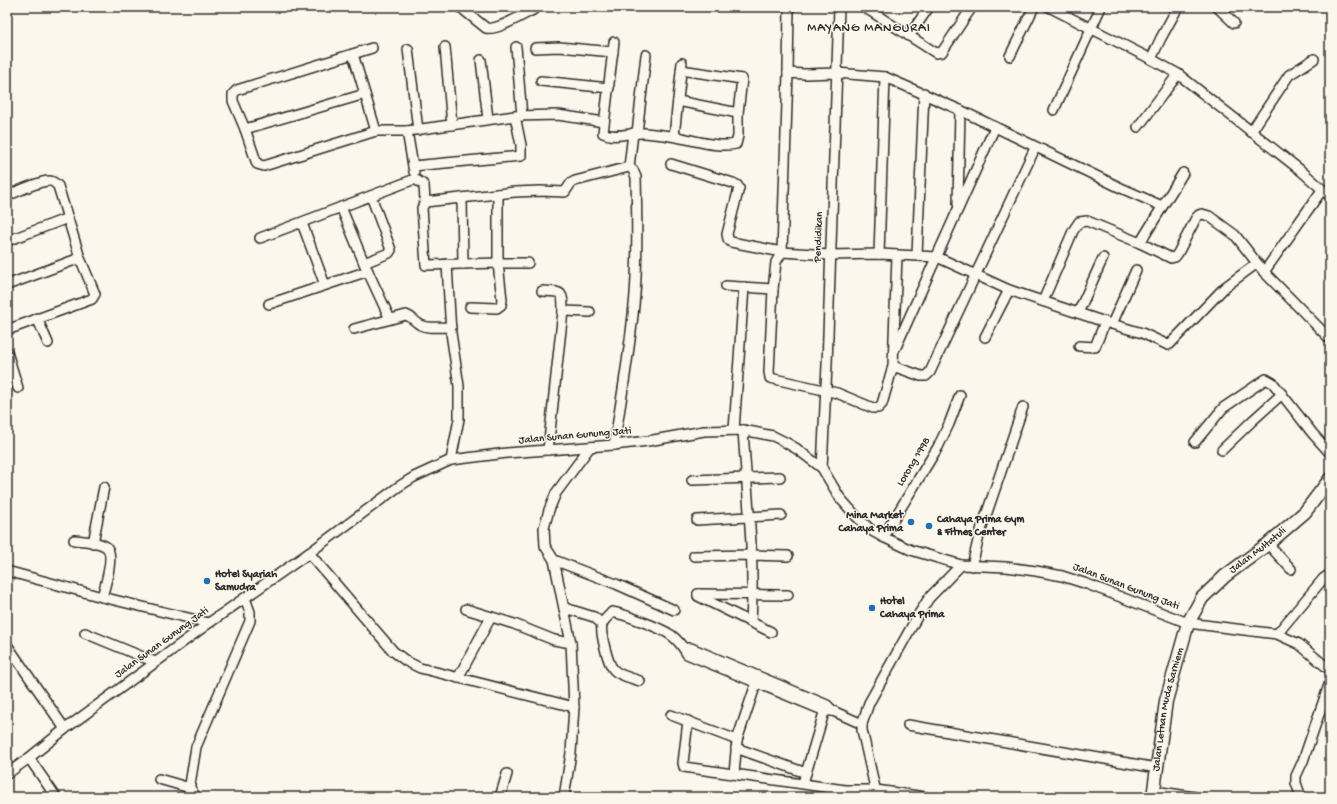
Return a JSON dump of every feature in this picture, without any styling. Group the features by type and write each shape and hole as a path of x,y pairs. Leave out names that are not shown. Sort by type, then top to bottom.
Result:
{"main road":[{"name":"Jalan Multatuli","path":"1188,624 1202,598 1225,576 1268,544 1305,512 1330,478"},
{"name":"Jalan Letnan Muda Sarniem","path":"1154,794 1166,701 1188,624"}],"street":[{"path":"460,7 489,29 497,27 537,7"},
{"path":"789,7 782,252 776,262 773,289 770,378 837,393 873,408 878,408 882,404 893,366 897,255"},
{"name":"Pendidikan","path":"822,468 839,7"},
{"path":"864,7 936,53 942,52 972,7"},
{"path":"877,15 883,7"},
{"path":"909,36 930,7"},
{"path":"1010,56 1034,7"},
{"path":"1049,7 1178,74 1299,169 1330,196"},
{"path":"1054,110 1101,7"},
{"path":"1151,59 1178,7"},
{"path":"1217,7 1234,23"},
{"path":"614,42 609,88 602,130 605,134 614,136 635,133 674,136 729,145 736,144 738,136 738,113 742,79 682,67 674,136"},
{"path":"445,47 452,124"},
{"path":"413,166 520,156 521,145 516,47"},
{"path":"372,48 237,90 233,94 233,101 257,164 261,166 376,131 418,130 488,119 519,116 558,115 604,122"},
{"path":"535,48 584,49 613,52"},
{"path":"408,49 418,130"},
{"path":"353,54 376,131"},
{"path":"629,167 646,55"},
{"path":"481,60 488,119"},
{"path":"1251,132 1288,75 1314,60"},
{"path":"788,73 837,73 885,77 924,93 1035,148 1162,206"},
{"path":"1138,127 1178,74"},
{"path":"878,254 885,77"},
{"path":"541,81 609,88"},
{"path":"917,256 924,93"},
{"path":"245,130 365,94"},
{"path":"678,101 738,113"},
{"path":"958,208 960,110"},
{"path":"894,352 995,127"},
{"path":"406,131 415,179 424,185 425,202 422,208 426,265 498,262 528,263"},
{"path":"893,366 921,376 926,376 930,372 1035,148"},
{"path":"671,164 737,185 739,188 727,234 728,239 731,242 782,252 830,255 878,254 937,257 1009,290 1142,333 1166,344 1170,344 1225,287 1256,264"},
{"path":"425,202 540,191 565,192 571,183 575,181 629,167"},
{"path":"614,445 627,367 635,295 637,242 636,177 633,170 629,167"},
{"path":"1140,243 1183,173"},
{"path":"260,238 415,179"},
{"path":"7,196 43,182 54,182 58,186 80,258 95,294 92,299 7,330"},
{"path":"1264,272 1322,190"},
{"path":"470,307 497,308 501,305 502,300 498,262 498,194"},
{"path":"269,304 325,285 366,267 389,253 391,250 371,196"},
{"path":"462,198 463,264"},
{"path":"341,207 390,319"},
{"path":"1043,301 1073,231 1079,222 1087,221 1140,243 1171,258 1175,257 1178,253 1196,218 1202,214 1209,216 1235,235 1256,264 1330,339"},
{"path":"7,241 68,218"},
{"path":"302,223 325,285"},
{"path":"7,285 80,258"},
{"path":"1078,313 1103,258"},
{"path":"448,264 451,327 459,386 459,419 451,460"},
{"path":"1079,346 1095,347 1136,270"},
{"path":"726,286 773,289"},
{"path":"734,430 744,287"},
{"path":"984,337 1009,290"},
{"path":"542,291 557,292 563,297 563,311 548,450"},
{"path":"563,311 590,312"},
{"path":"354,329 406,315 424,327 451,327"},
{"path":"37,318 48,343"},
{"path":"7,352 18,388"},
{"path":"1195,442 1223,408 1266,379 1271,382 1282,394 1330,453"},
{"path":"1222,450 1252,420 1282,394"},
{"name":"Lorong 1998","path":"883,538 938,446 949,424 960,395"},
{"path":"972,566 979,536 994,497 1023,407"},
{"path":"744,430 752,555 751,622"},
{"name":"Jalan Sunan Gunung Jati","path":"7,774 208,623 309,553 398,487 414,478 451,460 507,453 614,445 648,441 704,431 744,430 772,436 785,442 822,468 840,498 872,531 883,538 911,550 961,565 1006,567 1062,576 1088,584 1188,624 1277,634 1299,644 1328,665"},
{"path":"564,797 571,753 574,707 571,643 554,560 545,546 544,528 556,493 590,447"},
{"path":"692,480 780,477"},
{"path":"93,542 104,487"},
{"path":"697,520 781,516"},
{"path":"74,540 104,545 110,554 102,597"},
{"path":"1268,544 1291,569"},
{"path":"309,553 393,651 406,661 420,668 574,707"},
{"path":"694,556 788,556"},
{"path":"554,560 616,584 674,610"},
{"path":"876,793 865,750 862,724 869,703 917,616 929,598 961,565"},
{"path":"7,571 102,597 208,623"},
{"path":"1277,634 1323,579 1330,574"},
{"path":"772,632 698,594 788,595"},
{"path":"189,793 196,747 250,621 250,612 245,598"},
{"path":"466,608 514,624 554,640 571,643"},
{"path":"565,608 594,617 602,624"},
{"path":"640,680 618,674 613,670 602,632 602,624 612,612 621,613 669,634 684,648 691,648 757,680 862,724"},
{"path":"458,678 491,617"},
{"path":"85,633 155,662"},
{"path":"7,646 10,657 65,730"},
{"path":"734,774 736,744 757,680"},
{"path":"1301,797 1296,784 1296,776 1303,761 1330,682"},
{"path":"803,783 828,709"},
{"path":"671,715 806,773"},
{"path":"688,722 683,763 684,767 845,790 924,797"},
{"path":"908,725 1157,768"},
{"path":"29,758 56,797"},
{"path":"504,796 507,774"},
{"path":"159,778 196,797"},
{"path":"1154,794 1195,797"}],"place":[{"name":"Mina Market Cahaya Prima","path":"911,522"},
{"name":"Cahaya Prima Gym & Fitnes Center","path":"929,526"},
{"name":"Hotel Syariah Samudra","path":"207,581"},
{"name":"Hotel Cahaya Prima","path":"872,608"}],"district":[{"name":"MAYANG MANGURAI","path":"869,28"}]}
